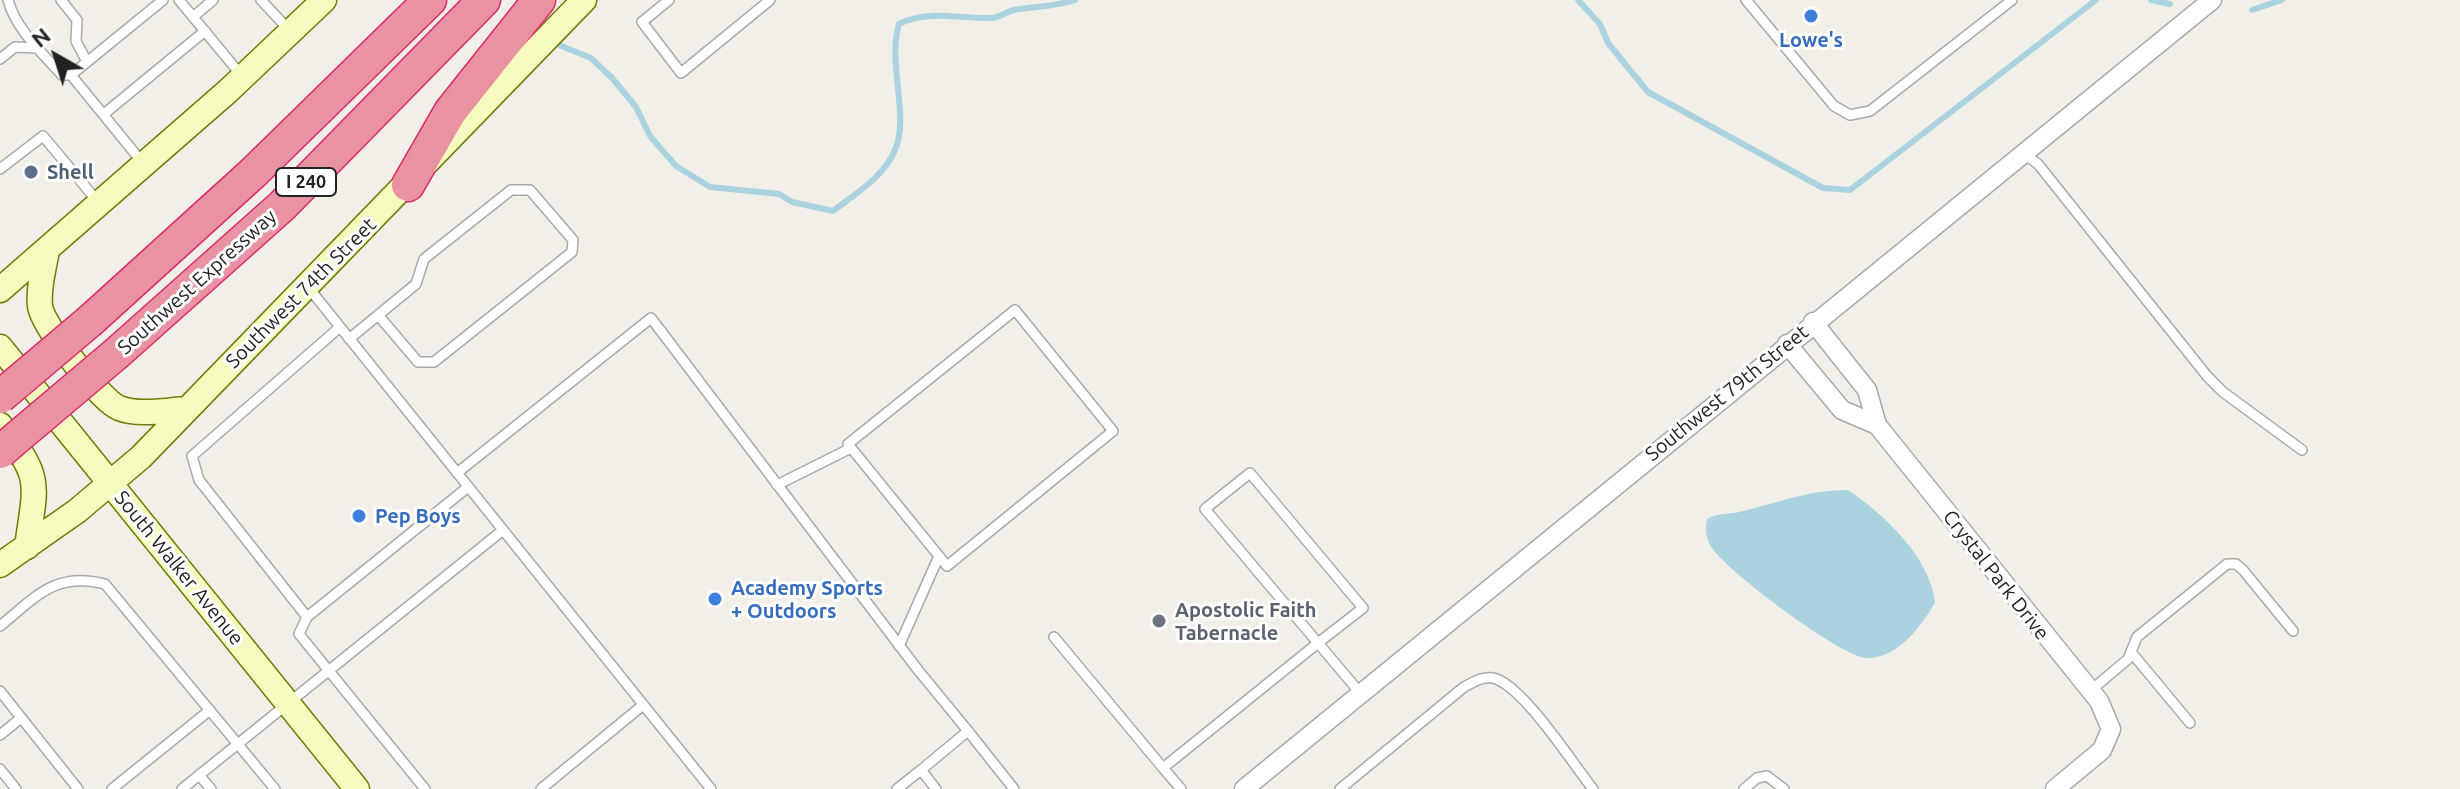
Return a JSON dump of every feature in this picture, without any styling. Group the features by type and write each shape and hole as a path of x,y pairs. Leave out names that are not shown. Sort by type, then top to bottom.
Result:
{"highway":[{"name":"Southwest Expressway","path":"0,397 91,320 253,173 430,0"},
{"name":"Southwest Expressway","path":"0,452 282,206 484,0"},
{"path":"408,185 450,112 539,0"}],"main road":[{"path":"0,290 243,77 324,0"},
{"name":"Southwest 74th Street","path":"0,565 111,484 408,185 584,0"},
{"path":"47,250 40,295 45,323 106,398 119,408 135,411 187,409"},
{"name":"South Walker Avenue","path":"0,347 357,789"},
{"path":"0,425 33,470 27,547"}],"street":[{"name":"Southwest 79th Street","path":"1244,789 1813,322 2212,0"},
{"name":"Crystal Park Drive","path":"1813,322 1867,390 1877,425 2099,701 2111,729 2102,750 2055,789"},
{"name":"Crystal Park Drive","path":"1787,344 1842,410 1877,425"}],"lane":[{"path":"8,0 11,12 62,75 71,75 163,0"},
{"path":"61,0 77,20 76,41 87,62"},
{"path":"179,0 243,77"},
{"path":"193,17 213,0"},
{"path":"261,0 291,32"},
{"path":"669,0 642,22 681,73 770,0"},
{"path":"1746,0 1834,106 1850,115 1870,111 2012,0"},
{"path":"104,114 205,31"},
{"path":"0,59 15,47 38,48"},
{"path":"71,75 145,164"},
{"path":"0,169 43,136 99,204"},
{"path":"2023,153 2038,164 2223,392 2302,450"},
{"path":"349,339 378,315 416,284 424,259 511,190 530,190 573,240 572,252 434,362 418,362 378,315"},
{"path":"308,287 711,789"},
{"path":"1015,310 1113,431 947,566 939,556 848,444 1015,310"},
{"path":"457,473 651,318 899,646 1014,789"},
{"path":"307,617 199,480 192,456 340,327"},
{"path":"777,485 851,448"},
{"path":"1163,768 1318,643 1363,608 1250,473 1205,509 1318,643 1361,694"},
{"path":"425,789 299,634 307,617 468,487"},
{"path":"182,789 503,530"},
{"path":"899,646 939,556"},
{"path":"2090,691 2128,659 2137,637 2227,564 2236,564 2243,570 2293,631"},
{"path":"0,626 53,584 71,579 105,584 275,789"},
{"path":"1054,637 1181,789"},
{"path":"2131,652 2190,723"},
{"path":"1340,789 1464,687 1481,679 1494,678 1515,691 1593,789"},
{"path":"0,691 78,789"},
{"path":"541,789 643,705"},
{"path":"112,789 210,710"},
{"path":"0,735 21,718"},
{"path":"897,789 968,731"},
{"path":"0,769 16,789"},
{"path":"921,770 936,789"},
{"path":"199,775 211,789"},
{"path":"1744,789 1757,778 1767,776 1784,789"}],"water":[{"path":"1848,490 1876,511 1904,539 1932,586 1935,603 1922,622 1907,640 1878,657 1866,658 1853,654 1810,629 1722,560 1706,534 1707,519 1716,515 1807,494"}],"waterway":[{"path":"559,45 591,58 636,107 650,136 676,166 710,187 779,194 792,202 833,211 876,177 895,150 900,121 895,55 899,24 933,16 994,18 1014,10 1075,0"},
{"path":"1578,0 1600,24 1608,43 1648,92 1823,188 1850,190 2096,0"},
{"path":"2151,0 2170,4"},
{"path":"2252,10 2282,0"}],"place":[{"name":"Lowe's","path":"1811,16"},
{"name":"Shell","path":"31,172"},
{"name":"Pep Boys","path":"359,516"},
{"name":"Academy Sports + Outdoors","path":"715,599"},
{"name":"Apostolic Faith Tabernacle","path":"1159,621"}]}
